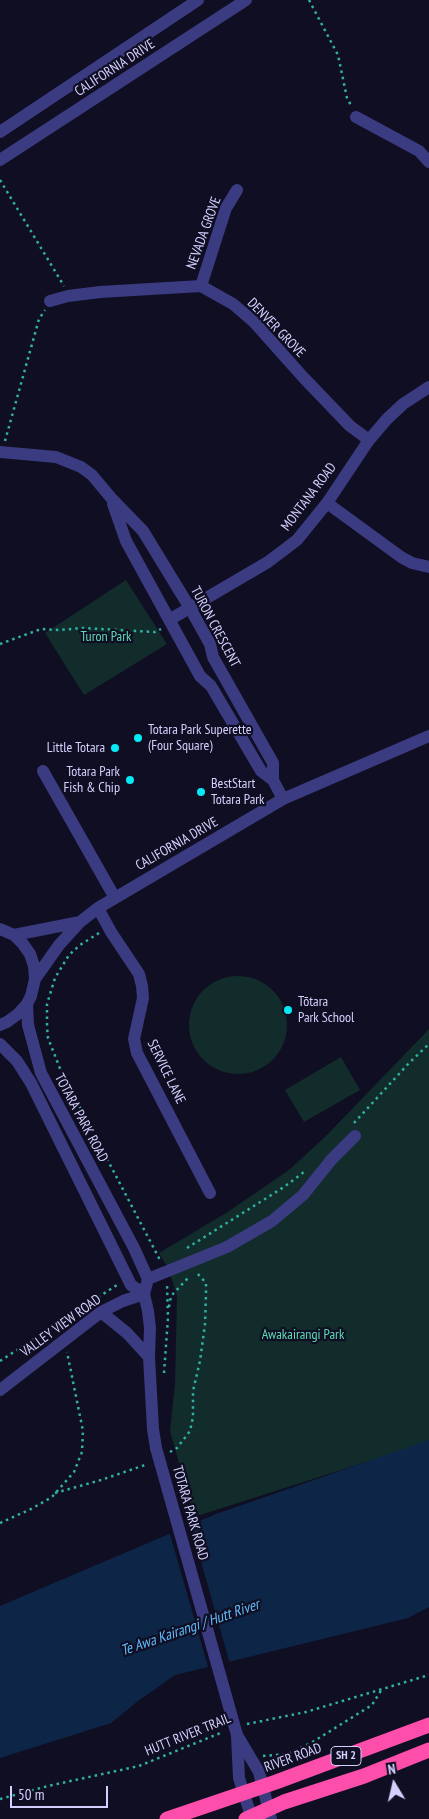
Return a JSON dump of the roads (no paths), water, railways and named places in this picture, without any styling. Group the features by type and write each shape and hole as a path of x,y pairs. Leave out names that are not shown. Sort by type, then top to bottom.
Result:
{"highway":[{"name":"RIVER ROAD","path":"167,1819 263,1787 429,1725"},
{"name":"SH 2","path":"250,1818 270,1814 291,1800 364,1776 429,1750"}],"street":[{"name":"CALIFORNIA DRIVE","path":"0,132 198,0"},
{"name":"CALIFORNIA DRIVE","path":"0,160 246,0"},
{"path":"356,117 419,151 429,162"},
{"name":"NEVADA GROVE","path":"201,286 226,208 237,190"},
{"path":"50,301 68,296 201,286"},
{"name":"DENVER GROVE","path":"201,286 232,304 254,322 302,377 350,426 369,440"},
{"name":"MONTANA ROAD","path":"170,621 286,550 310,526 369,440 387,419 403,404 429,387"},
{"name":"TURON CRESCENT","path":"1,452 56,457 81,466 92,475 112,500 143,531 190,608 210,644 213,657 273,763 273,780"},
{"name":"TURON CRESCENT","path":"112,500 126,541 200,676 211,686 260,771 273,780 283,799"},
{"path":"327,503 401,557 412,563 429,567"},
{"name":"CALIFORNIA DRIVE","path":"35,979 59,945 80,922 98,908 283,799 429,736"},
{"path":"43,771 115,898"},
{"name":"SERVICE LANE","path":"98,908 138,974 142,986 143,998 134,1039 137,1053 210,1193"},
{"name":"CALIFORNIA DRIVE","path":"14,936 80,922"},
{"path":"0,929 14,936 23,944 30,954 34,966 35,979 27,1004 8,1022 0,1025"},
{"name":"TOTARA PARK ROAD","path":"27,1004 28,1025 41,1073 134,1248 148,1279 144,1294 150,1328 149,1357 153,1429 162,1450 236,1730 239,1778 250,1818"},
{"name":"TOTARA PARK ROAD","path":"0,1044 16,1061 31,1083 132,1285 144,1294"},
{"path":"148,1279 227,1247 272,1221 303,1195 332,1159 355,1136"},
{"name":"VALLEY VIEW ROAD","path":"0,1390 101,1312 123,1301 144,1294"},
{"path":"101,1312 127,1333 149,1357"},
{"name":"TOTARA PARK ROAD","path":"236,1730 259,1772 270,1814"}],"water":[{"name":"Te Awa Kairangi / Hutt River","path":"429,1440 429,1607 408,1618 175,1675 111,1723 0,1758 0,1606 216,1514"}],"place":[{"name":"Totara Park Superette (Four Square)","path":"138,738"},
{"name":"Little Totara","path":"115,748"},
{"name":"Totara Park Fish & Chip","path":"130,780"},
{"name":"BestStart Totara Park","path":"201,792"},
{"name":"Tōtara Park School","path":"288,1010"}],"park label":[{"name":"Turon Park","path":"106,637"},
{"name":"Awakairangi Park","path":"303,1335"}]}
